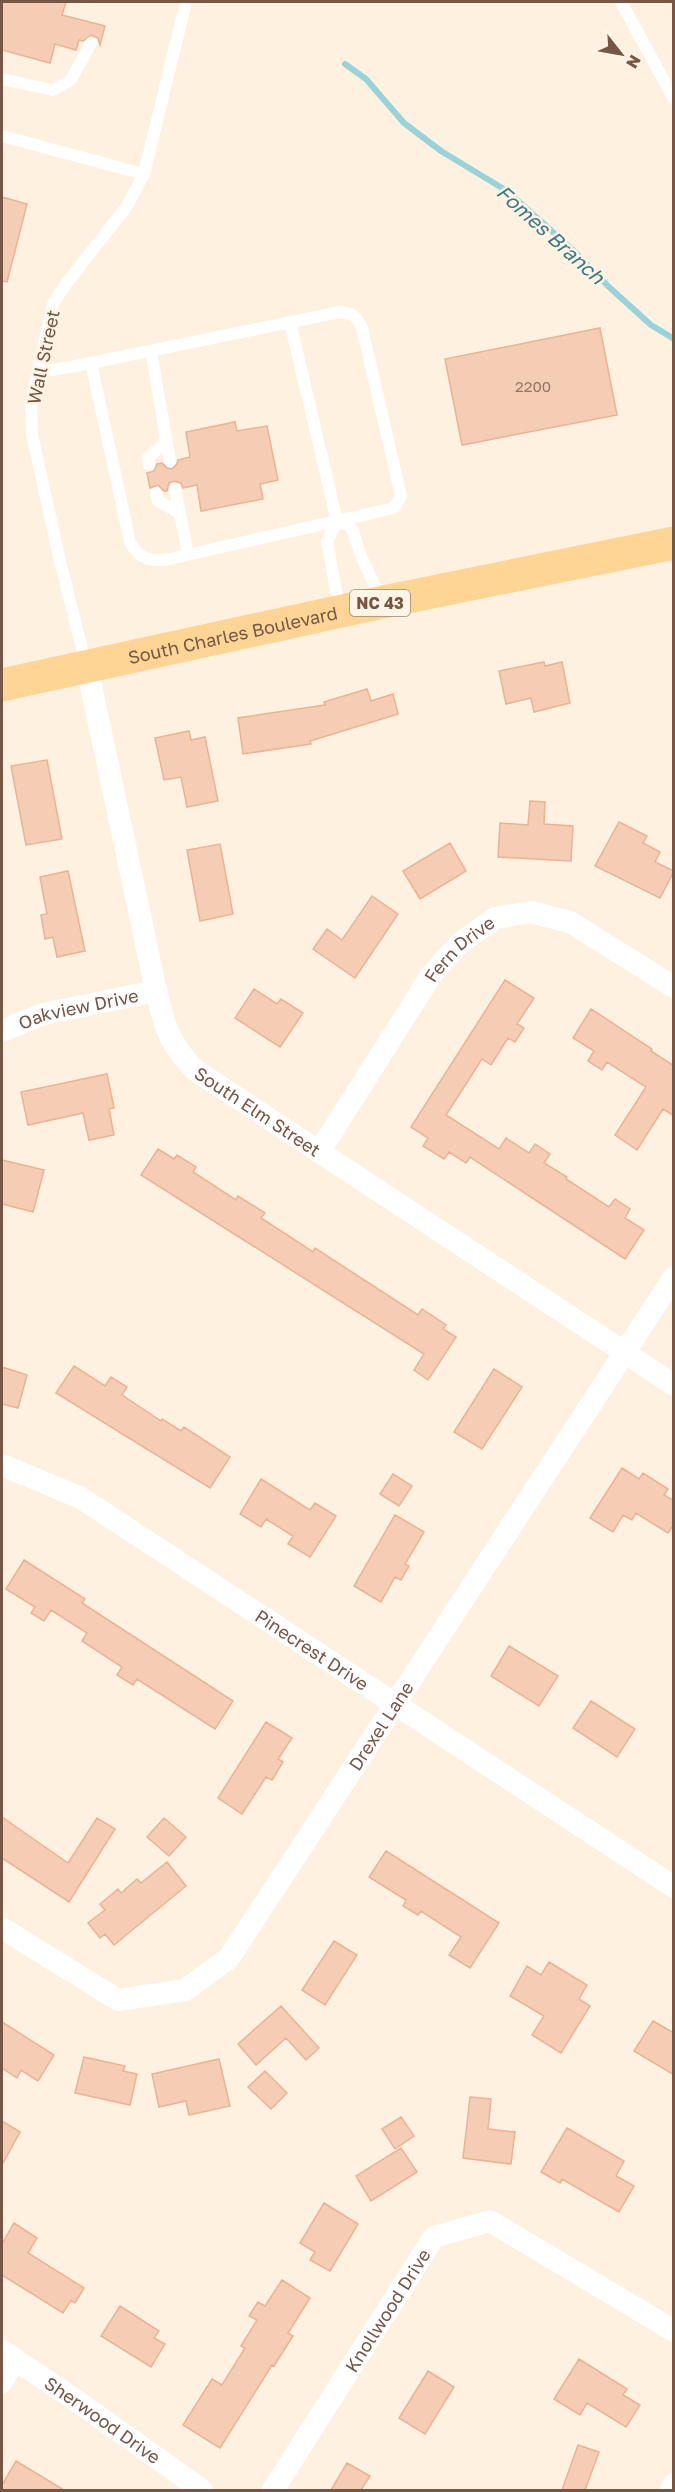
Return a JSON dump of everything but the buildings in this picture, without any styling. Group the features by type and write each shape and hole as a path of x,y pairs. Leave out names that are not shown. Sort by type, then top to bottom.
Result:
{"main road":[{"name":"South Charles Boulevard","path":"2,685 383,602 674,543"}],"street":[{"name":"South Elm Street","path":"87,667 156,991 167,1033 179,1054 195,1070 674,1385"},
{"name":"Fern Drive","path":"319,1152 432,974 460,943 495,918 531,912 570,922 674,987"},
{"name":"Oakview Drive","path":"2,1031 43,1014 156,991"},
{"name":"Drexel Lane","path":"2,1928 118,2000 185,1990 229,1958 393,1703 674,1277"},
{"name":"Pinecrest Drive","path":"2,1466 81,1498 674,1887"},
{"name":"Knollwood Drive","path":"273,2490 434,2237 490,2221 674,2331"},
{"path":"2,2382 8,2356"},
{"name":"Sherwood Drive","path":"8,2356 202,2490"},
{"path":"671,2490 674,2484"}],"lane":[{"name":"Wall Street","path":"87,667 58,553 32,434 31,401 53,304 65,285 127,206 144,174 186,2"},
{"path":"621,2 674,99"},
{"path":"2,79 53,90 71,80 91,43"},
{"path":"2,136 144,174"},
{"path":"38,372 340,312 350,313 359,320 362,328 401,496 394,508 188,555 156,561 146,559 135,551 130,542 91,363"},
{"path":"290,322 337,520 327,541 340,613"},
{"path":"151,351 170,461"},
{"path":"149,465 148,458 166,441"},
{"path":"175,489 188,555"},
{"path":"156,493 158,501 180,513"},
{"path":"337,520 348,525 352,531 383,602"}],"waterway":[{"name":"Fomes Branch","path":"345,64 366,79 404,123 441,151 507,191 651,325 674,339"}]}
